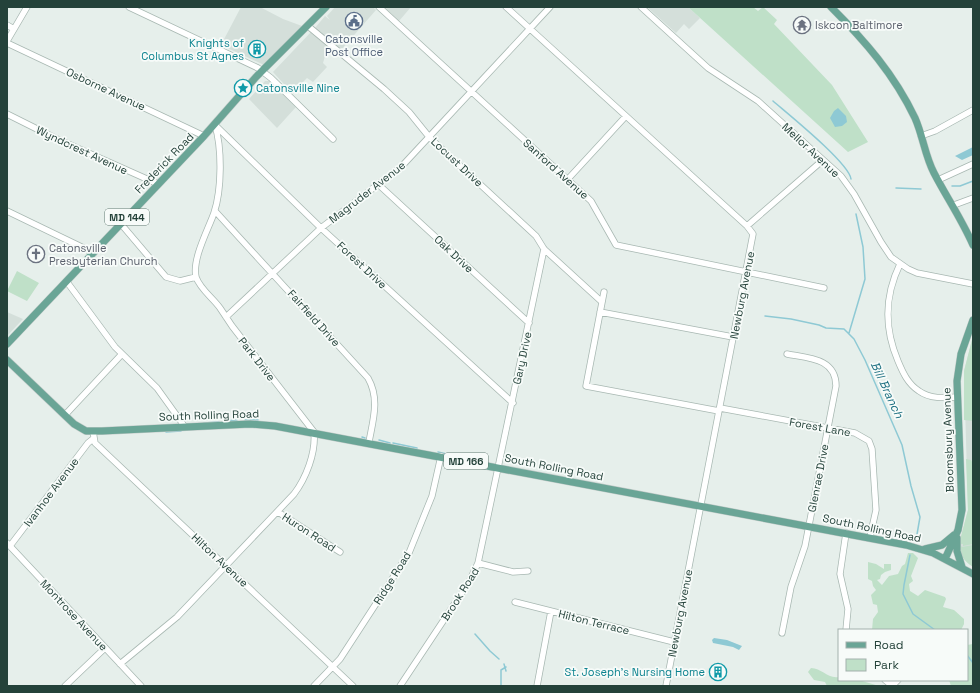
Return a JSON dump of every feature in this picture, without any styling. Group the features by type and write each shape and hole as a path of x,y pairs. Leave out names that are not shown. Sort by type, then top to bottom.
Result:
{"main road":[{"name":"Frederick Road","path":"7,344 326,7"},
{"path":"831,7 881,60 904,96 921,136 929,163 954,205 973,245"},
{"name":"Bloomsbury Avenue","path":"945,559 958,530 962,510 957,381 961,354 973,320"},
{"name":"South Rolling Road","path":"7,360 65,415 80,428 93,435 186,427 265,424 369,442 870,537 921,549 962,566 973,574"},
{"path":"921,549 942,545 958,530"},
{"path":"958,530 956,546 962,566"}],"street":[{"path":"7,42 26,7"},
{"path":"130,7 264,72 333,139"},
{"name":"Sanford Avenue","path":"379,7 591,201 615,243 619,247 824,288"},
{"path":"506,7 747,226 824,160"},
{"name":"Magruder Avenue","path":"226,317 321,228 402,166 430,138 550,7"},
{"name":"Mellor Avenue","path":"641,7 708,68 758,101 841,176 854,194 886,251 900,264 917,273 973,284"},
{"path":"7,25 14,29"},
{"name":"Locust Drive","path":"308,26 409,112 430,138 536,236 544,249 602,302"},
{"name":"Osborne Avenue","path":"7,42 204,136"},
{"path":"921,136 935,131 973,110"},
{"name":"Wyndcrest Avenue","path":"7,114 57,139 158,184"},
{"path":"568,179 626,116"},
{"path":"121,224 166,277 180,281 196,277 195,271 198,257 214,211 219,163 219,138 215,124"},
{"name":"Forest Drive","path":"215,124 321,228 513,403"},
{"path":"938,180 973,164"},
{"name":"Oak Drive","path":"379,185 529,323"},
{"path":"954,205 973,198"},
{"path":"7,211 94,253"},
{"name":"Fairfield Drive","path":"214,211 273,273 363,372 372,384 376,400 369,442"},
{"name":"Newburg Avenue","path":"666,686 700,505 753,239 753,234 747,226"},
{"name":"Gary Drive","path":"500,468 544,249"},
{"path":"900,264 892,284 887,315 891,344 902,371 912,385 925,394 934,397 957,397"},
{"name":"Park Drive","path":"196,277 198,283 226,317 314,432"},
{"path":"67,282 122,354 157,388 186,427"},
{"path":"604,292 600,312 733,337"},
{"name":"Forest Lane","path":"600,312 586,386 861,435 871,445 876,510 870,537"},
{"path":"65,415 122,354"},
{"name":"Glenrae Drive","path":"782,633 791,587 802,558 809,526 836,386 834,374 823,361 787,354"},
{"path":"120,664 177,617 278,512 300,486 310,461 314,432"},
{"name":"Ivanhoe Avenue","path":"8,545 93,435"},
{"name":"Hilton Avenue","path":"93,435 95,443 353,686"},
{"name":"Ridge Road","path":"314,686 333,668 409,553 432,496 441,456"},
{"name":"Brook Road","path":"400,686 469,582 478,563 500,468"},
{"name":"Huron Road","path":"278,512 340,552"},
{"path":"846,533 840,574 848,609 846,629"},
{"name":"Montrose Avenue","path":"8,545 141,686"},
{"path":"478,563 513,572 528,571"},
{"name":"Hilton Terrace","path":"515,602 674,642"},
{"path":"537,686 551,611"},
{"path":"65,686 105,648"},
{"path":"886,681 890,684 896,683 897,681"}],"shaded area":[{"path":"241,7 260,7 283,19 302,26 264,65 221,45"},
{"path":"335,7 373,7 376,10 341,50 315,28 325,16 330,20 327,16"},
{"path":"384,7 411,7 399,21"},
{"path":"647,7 688,7 700,18 689,29 684,24 676,33"},
{"path":"311,32 328,46 323,63 327,67 313,82 307,78 292,93 273,72"},
{"path":"265,81 269,81 296,107 277,128 249,99"},
{"path":"7,312 23,319 7,336"},
{"path":"973,336 973,567 960,551 960,540 968,510 964,371"}],"green space":[{"path":"688,7 753,7 758,11 763,7 777,20 774,24 832,85 868,142 848,152"},
{"path":"17,271 39,283 27,301 7,291"},
{"path":"973,336 973,421 964,420 964,371"},
{"path":"966,459 971,460 973,464 973,544 963,546 963,544 960,544 960,540 968,510"},
{"path":"960,545 962,547 973,545 973,567 963,558"},
{"path":"908,553 913,553 918,558 911,576 913,581 909,584 910,591 918,596 925,590 945,597 946,599 943,607 954,610 964,619 964,624 962,629 872,629 873,619 878,612 877,605 873,604 871,595 876,590 872,581 868,579 868,562 876,564 884,569 884,564 891,564 891,570 885,572 881,575 880,579 877,580 882,585 889,576 898,574 902,566 905,564"},
{"path":"973,644 973,686 951,686 949,681 968,681 968,645"},
{"path":"811,668 815,668 828,675 838,677 838,681 862,681 879,686 827,686 825,682 814,680 808,672"}],"water":[{"path":"838,108 846,116 847,122 842,126 835,127 830,118 834,111"},
{"path":"973,147 973,155 962,160 955,156"},
{"path":"714,638 727,640 742,646 739,650 733,647 713,643 712,640"}],"waterway":[{"path":"773,101 804,127 829,151 848,172 851,179"},
{"path":"952,186 960,186 973,181"},
{"path":"896,188 921,189"},
{"path":"849,333 865,279 863,247 856,214"},
{"name":"Bill Branch","path":"765,316 791,319 826,328 844,329 854,339 865,360 902,445 911,486 920,517 916,540"},
{"path":"224,421 237,420"},
{"path":"245,420 258,420"},
{"path":"204,423 219,422"},
{"path":"166,432 181,431"},
{"path":"379,440 390,443"},
{"path":"393,443 417,448"},
{"path":"438,452 451,455"},
{"path":"455,456 480,461"},
{"name":"Bill Branch","path":"910,555 903,594 913,614 934,629"},
{"path":"475,634 499,659"},
{"name":"Bill Branch","path":"968,656 973,663"},
{"path":"504,664 506,671"},
{"path":"501,686 501,670 506,667"}],"place":[{"name":"Catonsville Post Office","path":"354,21"},
{"name":"Iskcon Baltimore","path":"802,25"},
{"name":"Knights of Columbus St Agnes","path":"257,49"},
{"name":"Catonsville Nine","path":"243,88"},
{"name":"Catonsville Presbyterian Church","path":"36,254"},
{"name":"St. Joseph's Nursing Home","path":"718,672"}]}
